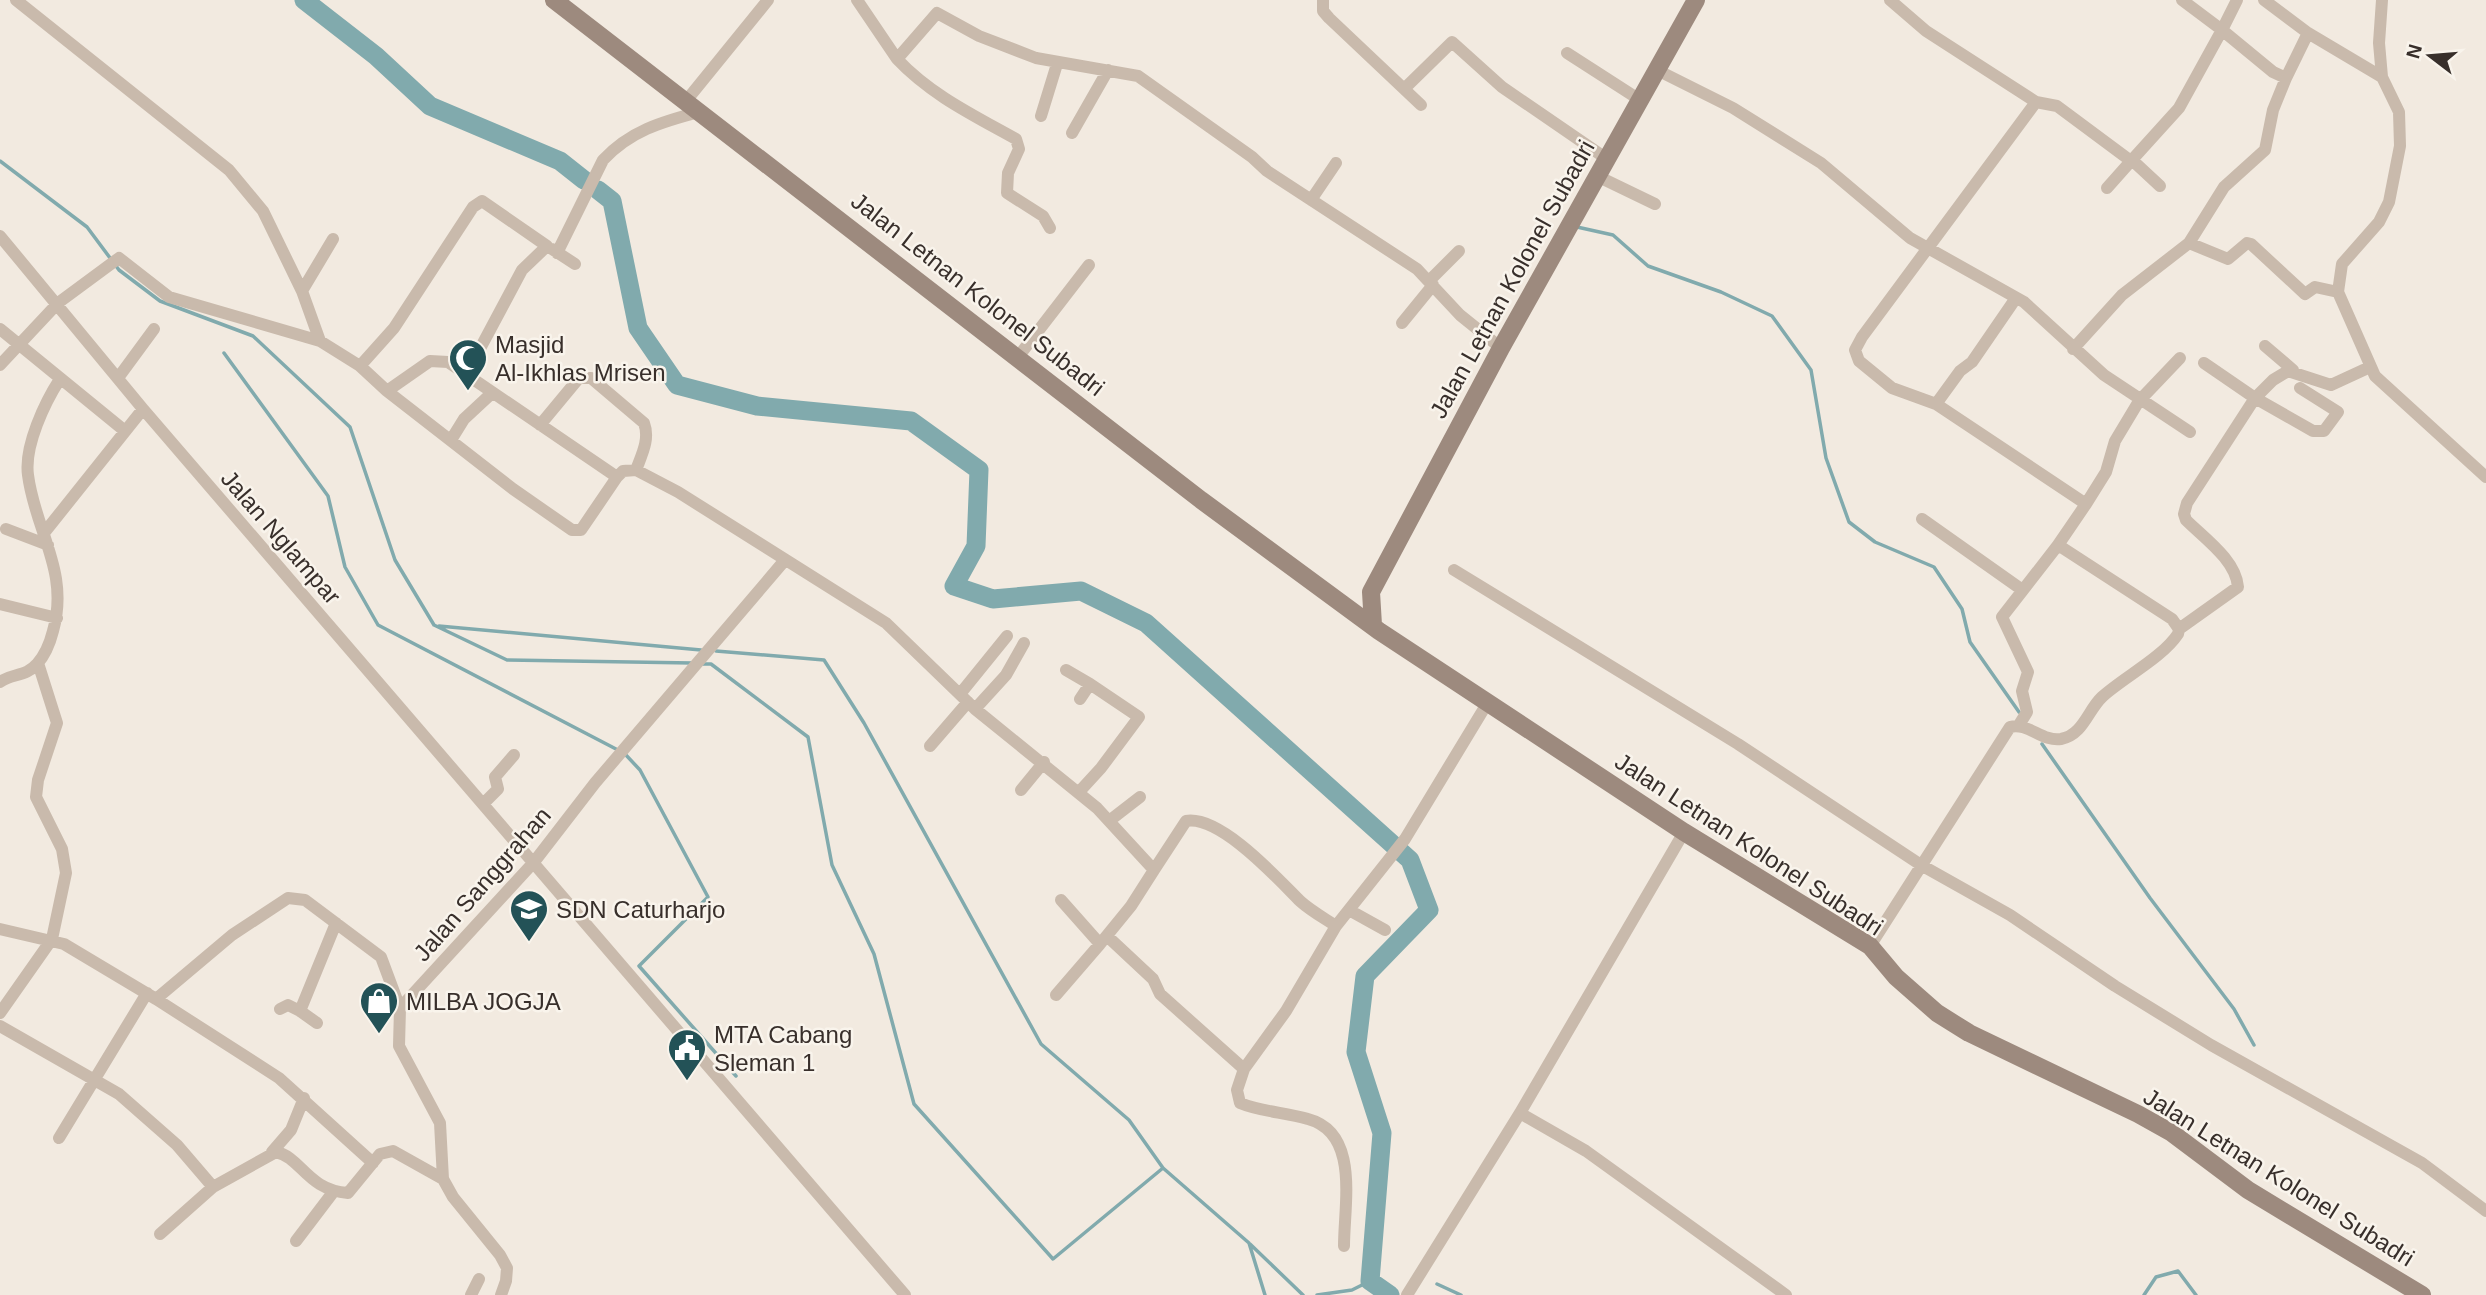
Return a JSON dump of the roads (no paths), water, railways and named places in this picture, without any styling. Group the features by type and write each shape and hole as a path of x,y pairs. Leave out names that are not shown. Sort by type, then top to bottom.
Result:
{"main road":[{"name":"Jalan Letnan Kolonel Subadri","path":"554,0 1201,500 1352,611 1684,832 1870,946 1896,977 1948,1020 2172,1133 2248,1189 2422,1295"},
{"name":"Jalan Letnan Kolonel Subadri","path":"1371,592 1501,348 1696,0"},
{"path":"1352,611 1371,592"},
{"path":"1371,592 1373,625"}],"street":[{"path":"16,0 229,170 263,211 302,291 320,341"},
{"path":"467,373 522,270 552,249 579,213 597,172 613,149 652,124 692,106 768,0"},
{"path":"857,0 897,59 915,79 942,99 1016,139 1019,149 1008,173 1007,193 1042,216 1050,228"},
{"path":"1323,0 1323,11 1329,18 1421,105"},
{"path":"1889,0 1926,31 2036,103 2057,106 2131,160 2160,186"},
{"path":"2182,0 2273,72 2286,78"},
{"path":"2107,188 2179,108 2237,0"},
{"path":"2264,0 2308,33 2382,77"},
{"path":"2382,0 2379,43 2382,77 2399,113 2401,125 2396,172 2384,214 2342,264 2338,292 2375,376 2486,477"},
{"path":"897,59 937,13 1008,48 1057,64 1108,69 1151,83 1251,156 1267,171 1417,268 1460,315 1501,348"},
{"path":"2073,349 2122,295 2189,243 2224,187 2265,150 2273,110 2308,33"},
{"path":"1405,88 1452,42 1523,102 1607,159"},
{"path":"1567,53 1640,100"},
{"path":"1041,116 1057,64"},
{"path":"1072,133 1108,69"},
{"path":"1657,69 1732,108 1804,151 1889,221 1926,247 2017,298 2073,349 2139,401 2190,432"},
{"path":"2036,103 1926,247 1855,350 1857,358 1867,369 1892,388 1936,404 2008,449 2024,464 2085,504"},
{"path":"1311,200 1336,163"},
{"path":"1597,176 1655,204"},
{"path":"360,366 394,328 478,201 488,204 575,264"},
{"name":"Jalan Nglampar","path":"0,236 143,409 905,1295"},
{"path":"302,291 333,239"},
{"path":"2189,243 2228,259 2246,243 2250,244 2305,294 2315,286 2338,292"},
{"path":"1402,323 1459,251"},
{"path":"0,365 58,303 109,263 123,259 169,297 320,341 360,366 387,391 572,530 581,530 622,471 636,470 678,492 886,623 968,701 1079,792 1154,870"},
{"path":"1018,357 1090,265"},
{"path":"1936,404 1960,371 1972,362 2017,298"},
{"path":"0,329 125,432"},
{"path":"118,378 154,330"},
{"path":"2265,346 2293,370 2331,385 2370,367"},
{"path":"2020,725 2027,712 2022,691 2028,670 2002,617 2057,545 2106,472 2115,441 2139,401 2180,358"},
{"path":"387,391 430,361 448,362 617,477"},
{"path":"2204,363 2255,398 2320,433 2338,412 2300,388"},
{"path":"1870,946 2010,727 2020,725 2042,736 2064,739 2079,730 2104,695 2176,638 2179,629 2238,587 2237,576 2184,514 2187,503 2255,398 2273,380 2293,370"},
{"path":"540,425 579,378 591,378 644,423 647,432 645,448 636,470"},
{"path":"0,682 29,673 38,663 48,647 57,618 60,596 27,473 41,412 60,379"},
{"path":"451,440 464,419 492,393"},
{"path":"46,539 143,409"},
{"path":"1922,519 2021,589"},
{"path":"6,529 46,539"},
{"path":"2057,545 2172,619 2179,629"},
{"name":"Jalan Sanggrahan","path":"59,1138 93,1080 152,996 232,935 288,898 305,900 381,957 400,1008 534,862 595,783 785,560"},
{"path":"1454,570 1738,744 1921,865 2010,915 2115,986 2211,1045 2422,1163 2486,1211"},
{"path":"0,604 57,618"},
{"path":"930,746 968,701 1007,636"},
{"path":"968,701 1006,675 1024,643"},
{"path":"0,1013 52,939 66,867 59,840 36,797 38,780 57,723 38,663"},
{"path":"1066,670 1139,717 1101,768 1079,792"},
{"path":"1080,699 1090,684"},
{"path":"1344,1246 1344,1155 1336,1136 1310,1119 1240,1103 1237,1090 1244,1069 1286,1011 1336,926 1405,839 1488,702"},
{"path":"484,803 498,789 495,777 514,755"},
{"path":"1021,790 1044,762"},
{"path":"1109,821 1140,797"},
{"path":"1056,995 1103,940 1186,821 1196,819 1220,830 1301,902 1336,926"},
{"path":"1407,1295 1520,1113 1684,832"},
{"path":"1061,900 1103,940 1153,979 1160,994 1244,1069"},
{"path":"1349,910 1385,930"},
{"path":"300,1012 336,923"},
{"path":"0,929 52,939 152,996 253,1059 303,1098 373,1163"},
{"path":"279,1009 288,1005 317,1023"},
{"path":"400,1008 399,1046 440,1124 443,1179 453,1197 500,1255 507,1268 501,1295"},
{"path":"0,1026 119,1094 177,1145 213,1187"},
{"path":"160,1234 213,1187 272,1153 290,1129 303,1098"},
{"path":"1520,1113 1586,1151 1786,1295"},
{"path":"272,1153 286,1155 312,1181 334,1191 348,1193 380,1154 393,1151 443,1179"},
{"path":"296,1241 334,1191"},
{"path":"471,1295 479,1279"}],"waterway":[{"path":"304,0 376,56 430,106 560,161 584,180"},
{"path":"0,161 87,227 119,270 160,301 253,336 350,427 395,560 434,625 507,660 692,663"},
{"path":"598,190 612,201 638,328 677,385 757,406 911,421 979,470 976,546 954,586 993,599 1081,591 1146,623 1410,860 1429,910 1365,976 1356,1052 1382,1133 1370,1281 1390,1295"},
{"path":"1577,227 1613,235 1648,266 1721,292 1772,316 1811,370 1826,458 1849,522 1875,542 1934,567 1962,609 1970,642 2019,712"},
{"path":"224,353 328,496 345,567 378,625 616,749"},
{"path":"439,626 701,650"},
{"path":"716,651 824,660 864,723 1041,1044 1129,1120 1163,1168"},
{"path":"703,664 711,664 808,737 832,865 874,954 914,1104 1053,1259 1163,1168 1249,1243 1265,1295"},
{"path":"2042,744 2150,898 2234,1009 2254,1045"},
{"path":"625,754 640,770 708,897 639,966 736,1076"},
{"path":"1250,1244 1303,1295"},
{"path":"2144,1295 2156,1277 2178,1271 2196,1295"},
{"path":"1317,1295 1352,1290 1370,1281 1378,1295"},
{"path":"1437,1284 1461,1295"}],"place":[{"name":"Masjid Al-Ikhlas Mrisen","path":"468,392"},
{"name":"SDN Caturharjo","path":"529,943"},
{"name":"MILBA JOGJA","path":"379,1035"},
{"name":"MTA Cabang Sleman 1","path":"687,1082"}]}
